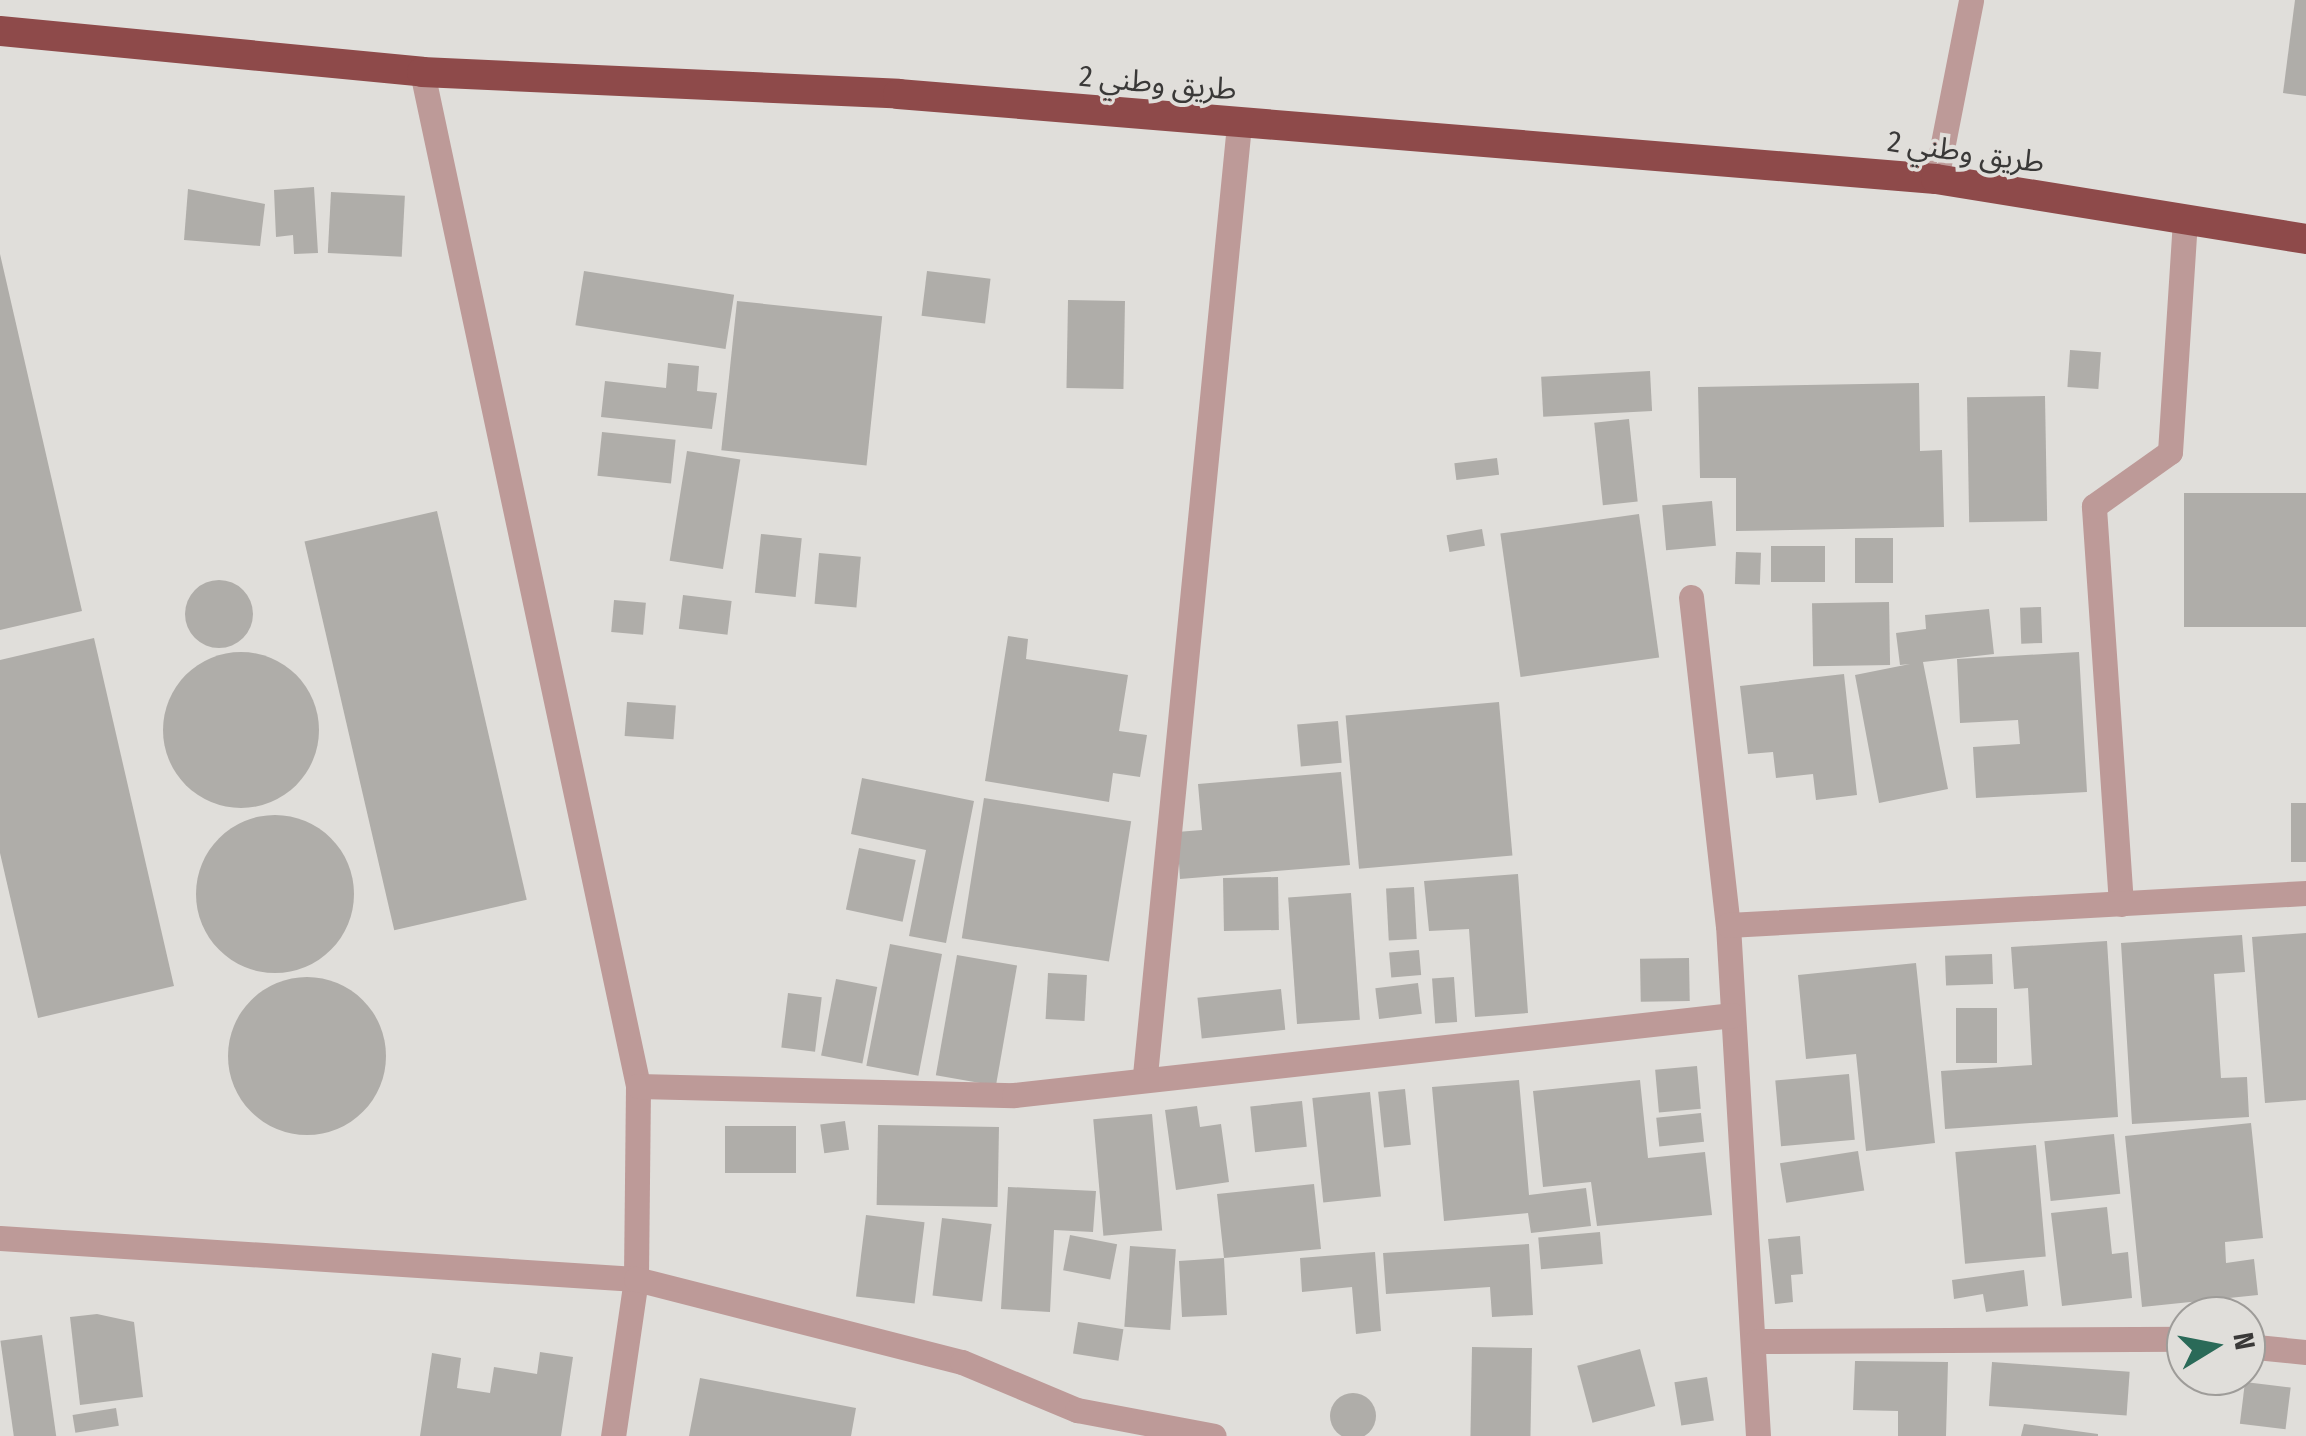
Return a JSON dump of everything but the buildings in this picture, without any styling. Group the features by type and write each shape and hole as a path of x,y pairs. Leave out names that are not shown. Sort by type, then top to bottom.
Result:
{"highway":[{"name":"طريق وطني 2","path":"0,31 422,72 898,94 1239,126 1936,179 2185,223 2306,239"}],"street":[{"path":"1936,179 1971,0"},
{"path":"422,72 638,1086 636,1279 613,1436"},
{"path":"1146,1075 1239,126"},
{"path":"2121,904 2094,506 2170,452 2185,223"},
{"path":"1691,597 1728,926 1757,1341 1758,1436"},
{"path":"1728,926 2306,893"},
{"path":"638,1086 973,1097 1146,1075 1734,1015"},
{"path":"0,1238 636,1279 962,1362 1077,1410 1214,1436"},
{"path":"1757,1341 2166,1339"},
{"path":"2266,1348 2306,1352"},
{"path":"1070,1436 1077,1410"}]}
